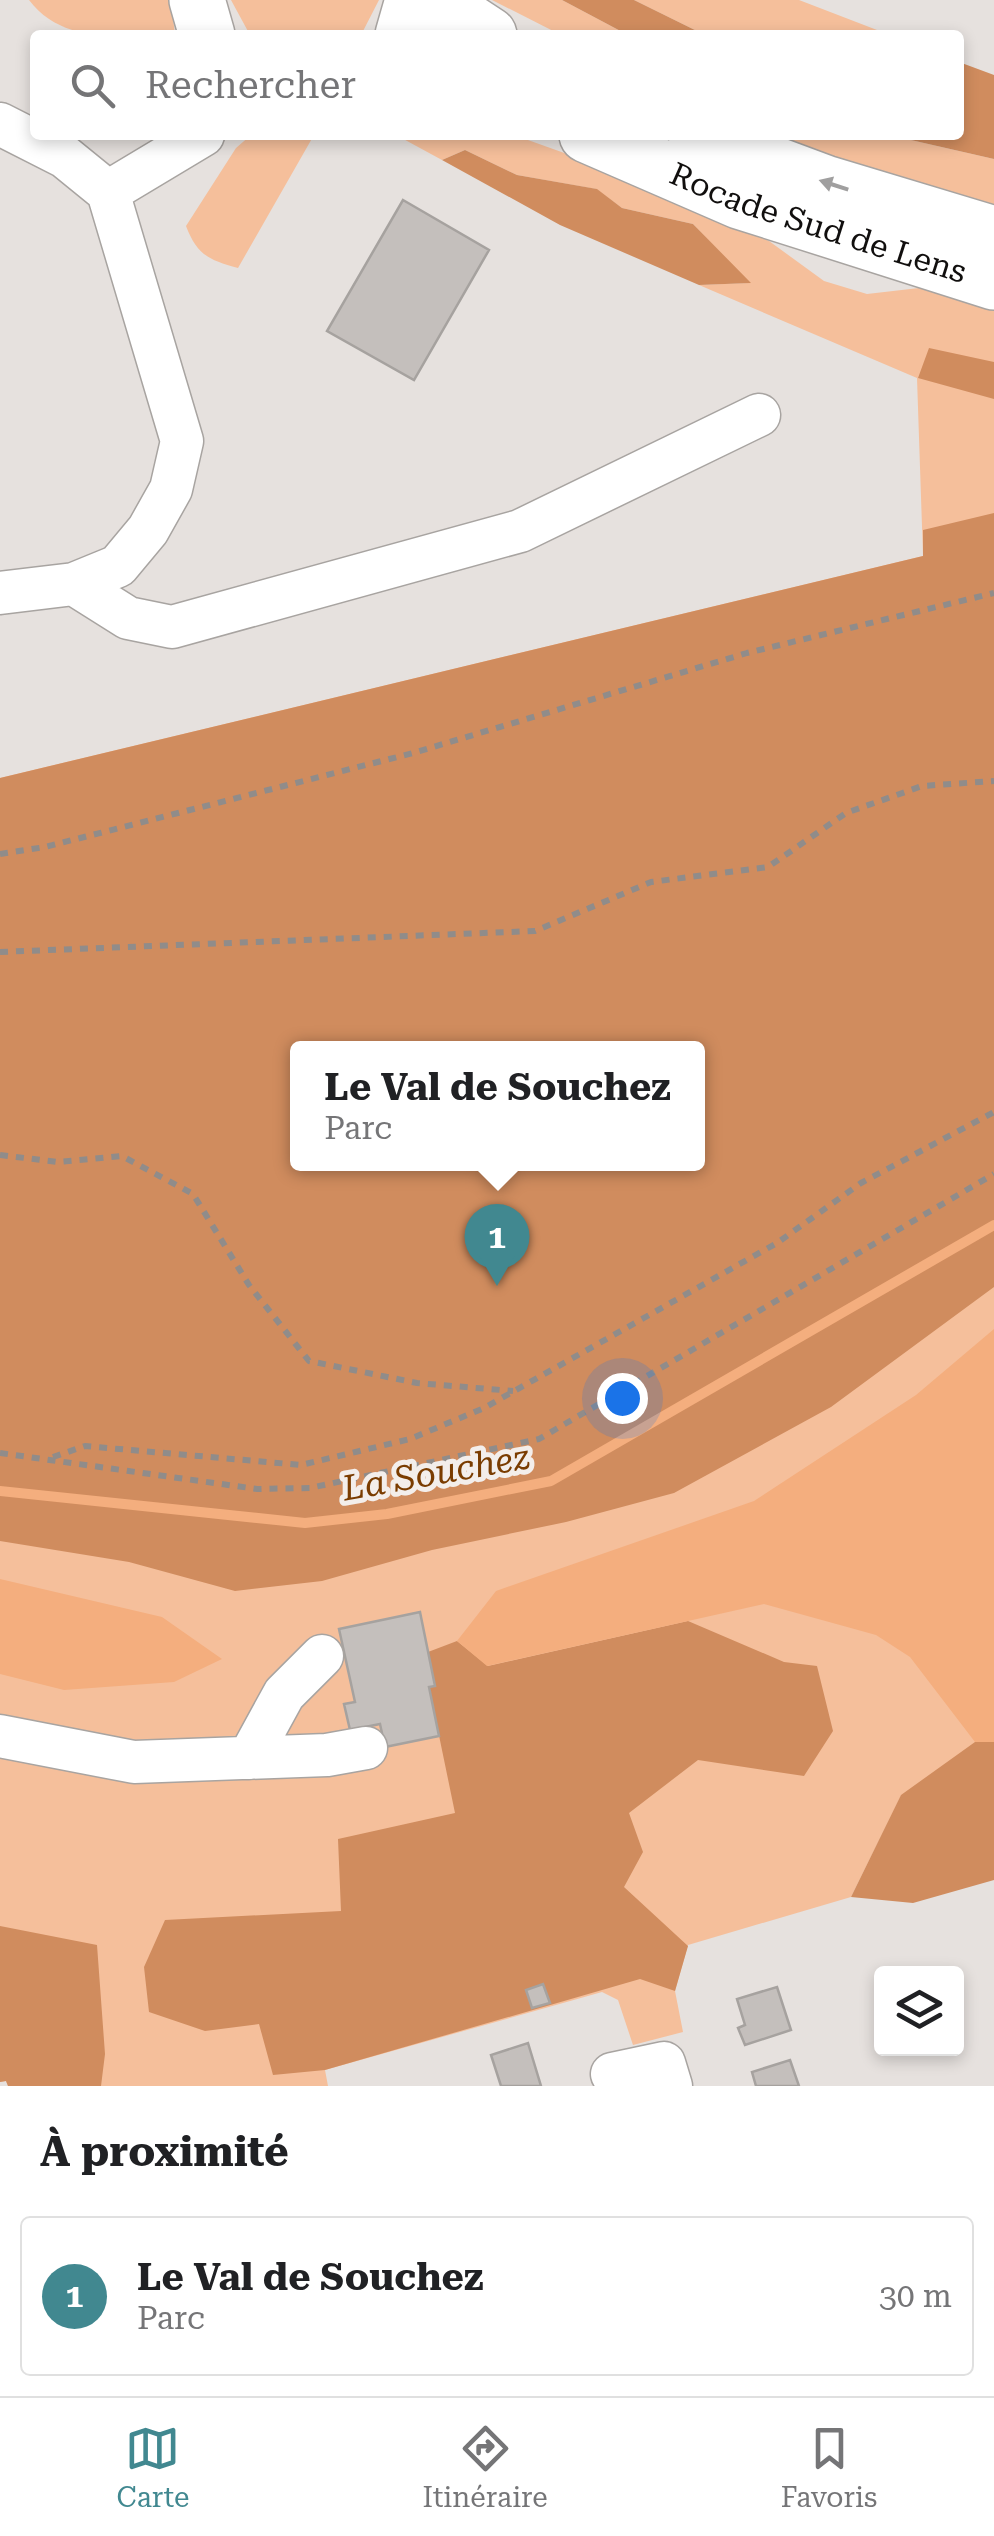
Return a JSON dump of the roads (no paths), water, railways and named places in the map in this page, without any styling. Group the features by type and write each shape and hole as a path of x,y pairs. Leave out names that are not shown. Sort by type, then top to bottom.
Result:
{"highway":[{"path":"197,0 206,30"},
{"path":"404,30 413,0"},
{"path":"436,0 481,30"},
{"name":"Rocade Sud de Lens","path":"598,140 740,202 994,282"},
{"name":"Rocade Sud de Lens","path":"709,140 825,183 994,234"}],"street":[{"path":"0,124 30,139"},
{"path":"0,594 74,584 118,566 148,530 171,489 182,442 108,192 65,157 32,140"},
{"path":"108,192 185,142"},
{"path":"74,584 128,618 172,627 520,531 759,415"},
{"path":"248,1758 284,1694 322,1656"},
{"path":"0,1736 134,1762 327,1755 366,1748"},
{"path":"612,2074 664,2063 671,2086"}],"waterway":[{"name":"La Souchez","path":"0,1491 305,1523 387,1514 551,1481 994,1225"}],"place":[{"name":"Le Val de Souchez","path":"497,1286"}]}
